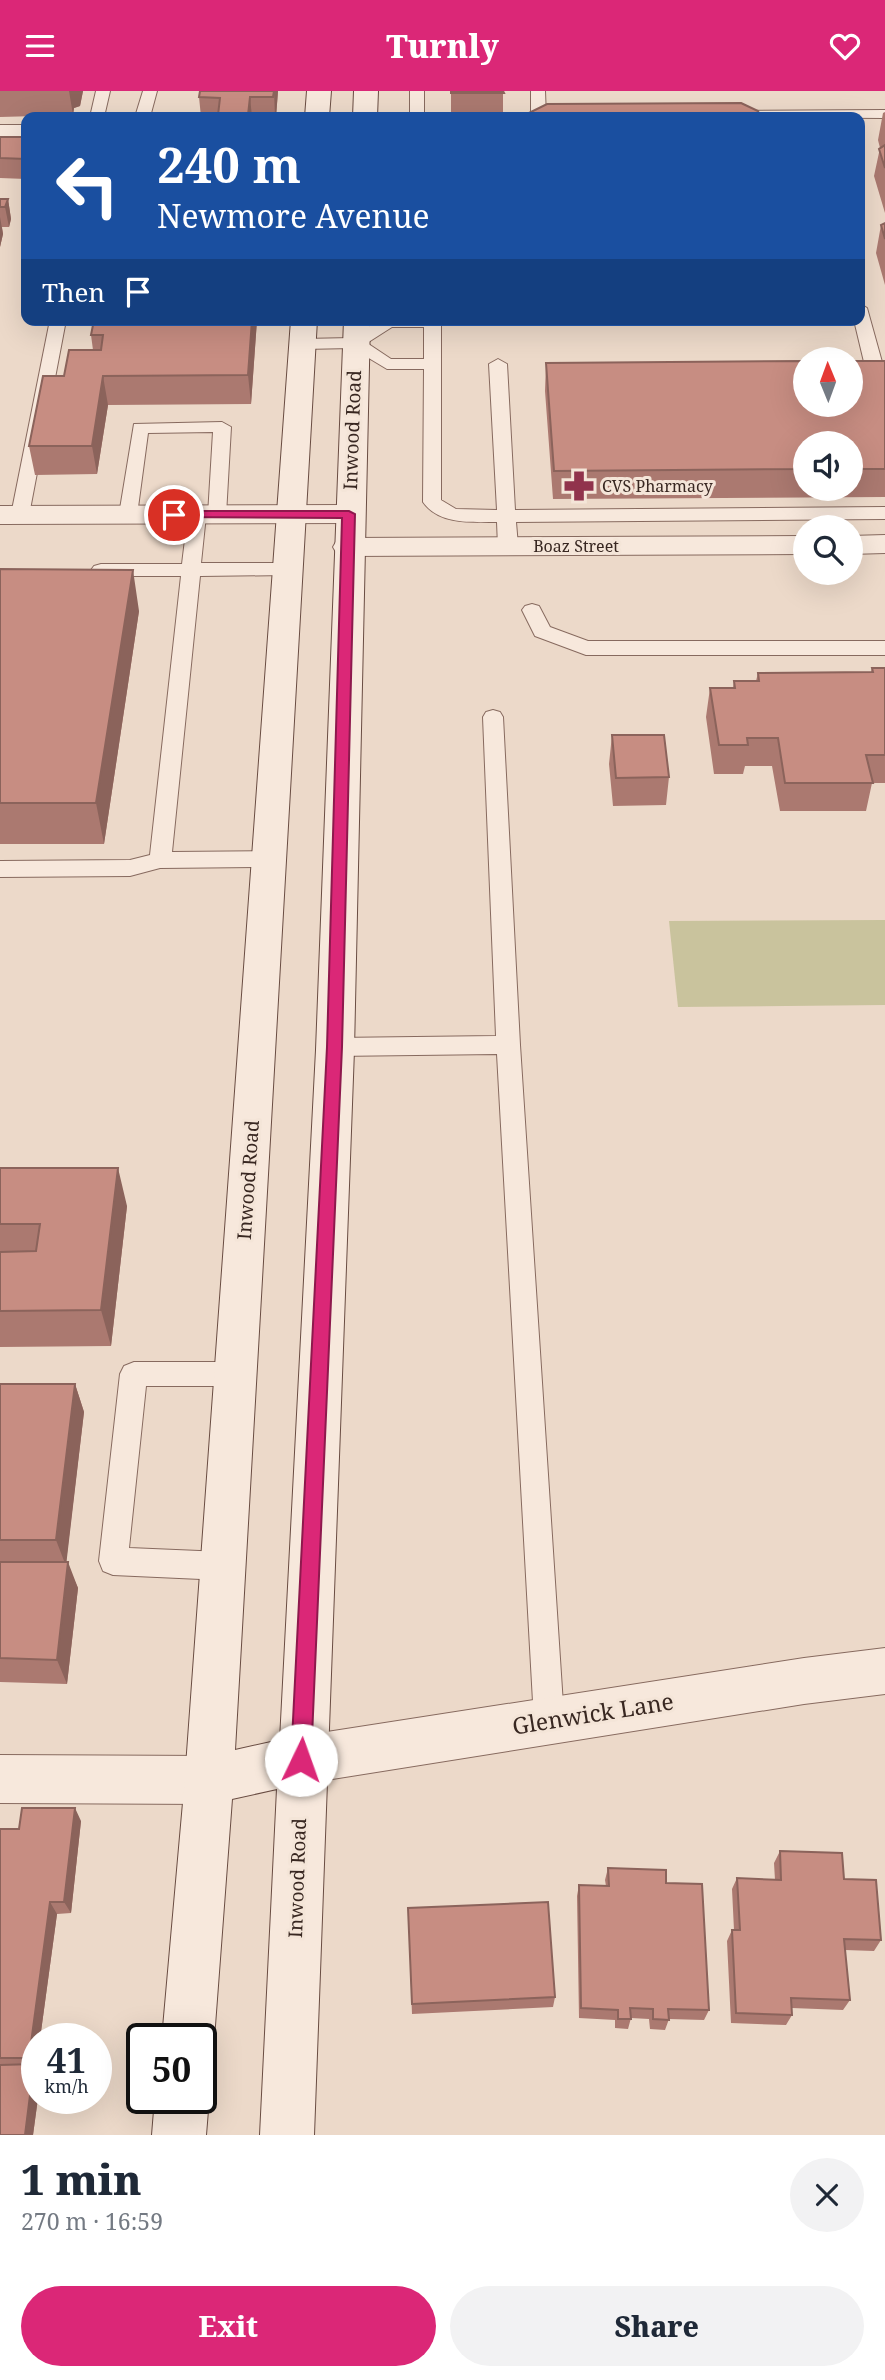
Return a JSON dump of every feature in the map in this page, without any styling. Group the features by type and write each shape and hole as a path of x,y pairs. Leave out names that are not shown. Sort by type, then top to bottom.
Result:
{"main road":[{"path":"317,112 319,91"},
{"path":"365,112 366,91"},
{"path":"0,132 21,131"},
{"name":"Inwood Road","path":"287,2135 301,1760 335,1047 304,332"},
{"name":"Inwood Road","path":"189,2023 209,1780 269,859 314,541 356,332"},
{"name":"Boaz Street","path":"10,515 207,515 314,541 508,546 793,545"},
{"path":"863,545 885,544"},
{"name":"Glenwick Lane","path":"0,1779 209,1780 301,1760 549,1720 885,1671"},
{"path":"179,2135 181,2114"}],"lane":[{"path":"98,112 103,91"},
{"path":"145,112 150,91"},
{"path":"417,91 417,112"},
{"path":"538,91 541,112"},
{"path":"783,112 834,112"},
{"path":"865,113 885,114"},
{"path":"10,515 57,326"},
{"path":"304,332 356,332 375,326"},
{"path":"433,326 432,502 438,509 449,513 505,516 885,513"},
{"path":"864,326 873,362"},
{"path":"356,332 387,364 432,365"},
{"path":"498,364 508,546"},
{"path":"128,515 141,428 222,427 207,515 192,569 160,860"},
{"path":"97,570 192,569 314,541"},
{"path":"532,610 542,631 586,648 885,648"},
{"path":"494,717 509,1045 549,1720"},
{"path":"0,869 130,868 160,860 269,859"},
{"path":"335,1047 509,1045"},
{"path":"223,1566 113,1561 134,1374 235,1374"}],"shaded area":[{"path":"885,920 885,1005 678,1007 669,921"}],"building":[{"path":"200,91 274,91 273,97 250,97 248,112 218,112 220,98 199,97"},
{"path":"503,91 504,93 451,93"},
{"path":"741,103 758,112 531,112 547,104"},
{"path":"0,137 21,137 21,159 0,158"},
{"path":"885,145 885,168 879,149"},
{"path":"0,199 8,199 5,207 0,207"},
{"path":"885,223 885,239 881,225"},
{"path":"93,326 252,326 248,375 103,376 92,446 29,446 43,376 64,376 69,350 101,350 103,335 91,335"},
{"path":"793,361 793,417 863,417 863,361 885,361 885,469 863,469 863,431 793,431 793,469 554,471 546,363"},
{"path":"0,569 133,570 96,803 0,803"},
{"path":"872,668 885,668 885,755 866,755 873,783 785,783 778,738 747,738 748,745 719,745 710,688 735,688 734,681 759,681 758,673 873,672"},
{"path":"612,735 664,735 669,777 616,778"},
{"path":"0,1168 118,1168 101,1310 0,1311 0,1252 36,1251 40,1224 0,1224"},
{"path":"0,1384 75,1384 56,1540 0,1540"},
{"path":"0,1562 68,1562 57,1660 0,1658"},
{"path":"22,1808 75,1808 64,1902 50,1902 34,2023 21,2023 21,2058 0,2058 0,1829 19,1829"},
{"path":"780,1851 842,1853 844,1879 876,1880 881,1940 844,1939 850,2000 791,1998 792,2015 736,2013 732,1930 740,1930 737,1878 781,1880"},
{"path":"608,1868 666,1870 666,1883 702,1884 709,2010 668,2009 669,2020 653,2019 653,2009 630,2008 631,2019 618,2019 618,2010 581,2008 579,1885 609,1886"},
{"path":"548,1902 555,1997 412,2004 408,1908"},
{"path":"21,2064 21,2114 28,2114 25,2135 0,2135 0,2065"}],"place":[{"name":"CVS Pharmacy","path":"579,486"}],"route":[{"path":"174,515 349,514 335,1047 301,1760"}]}
